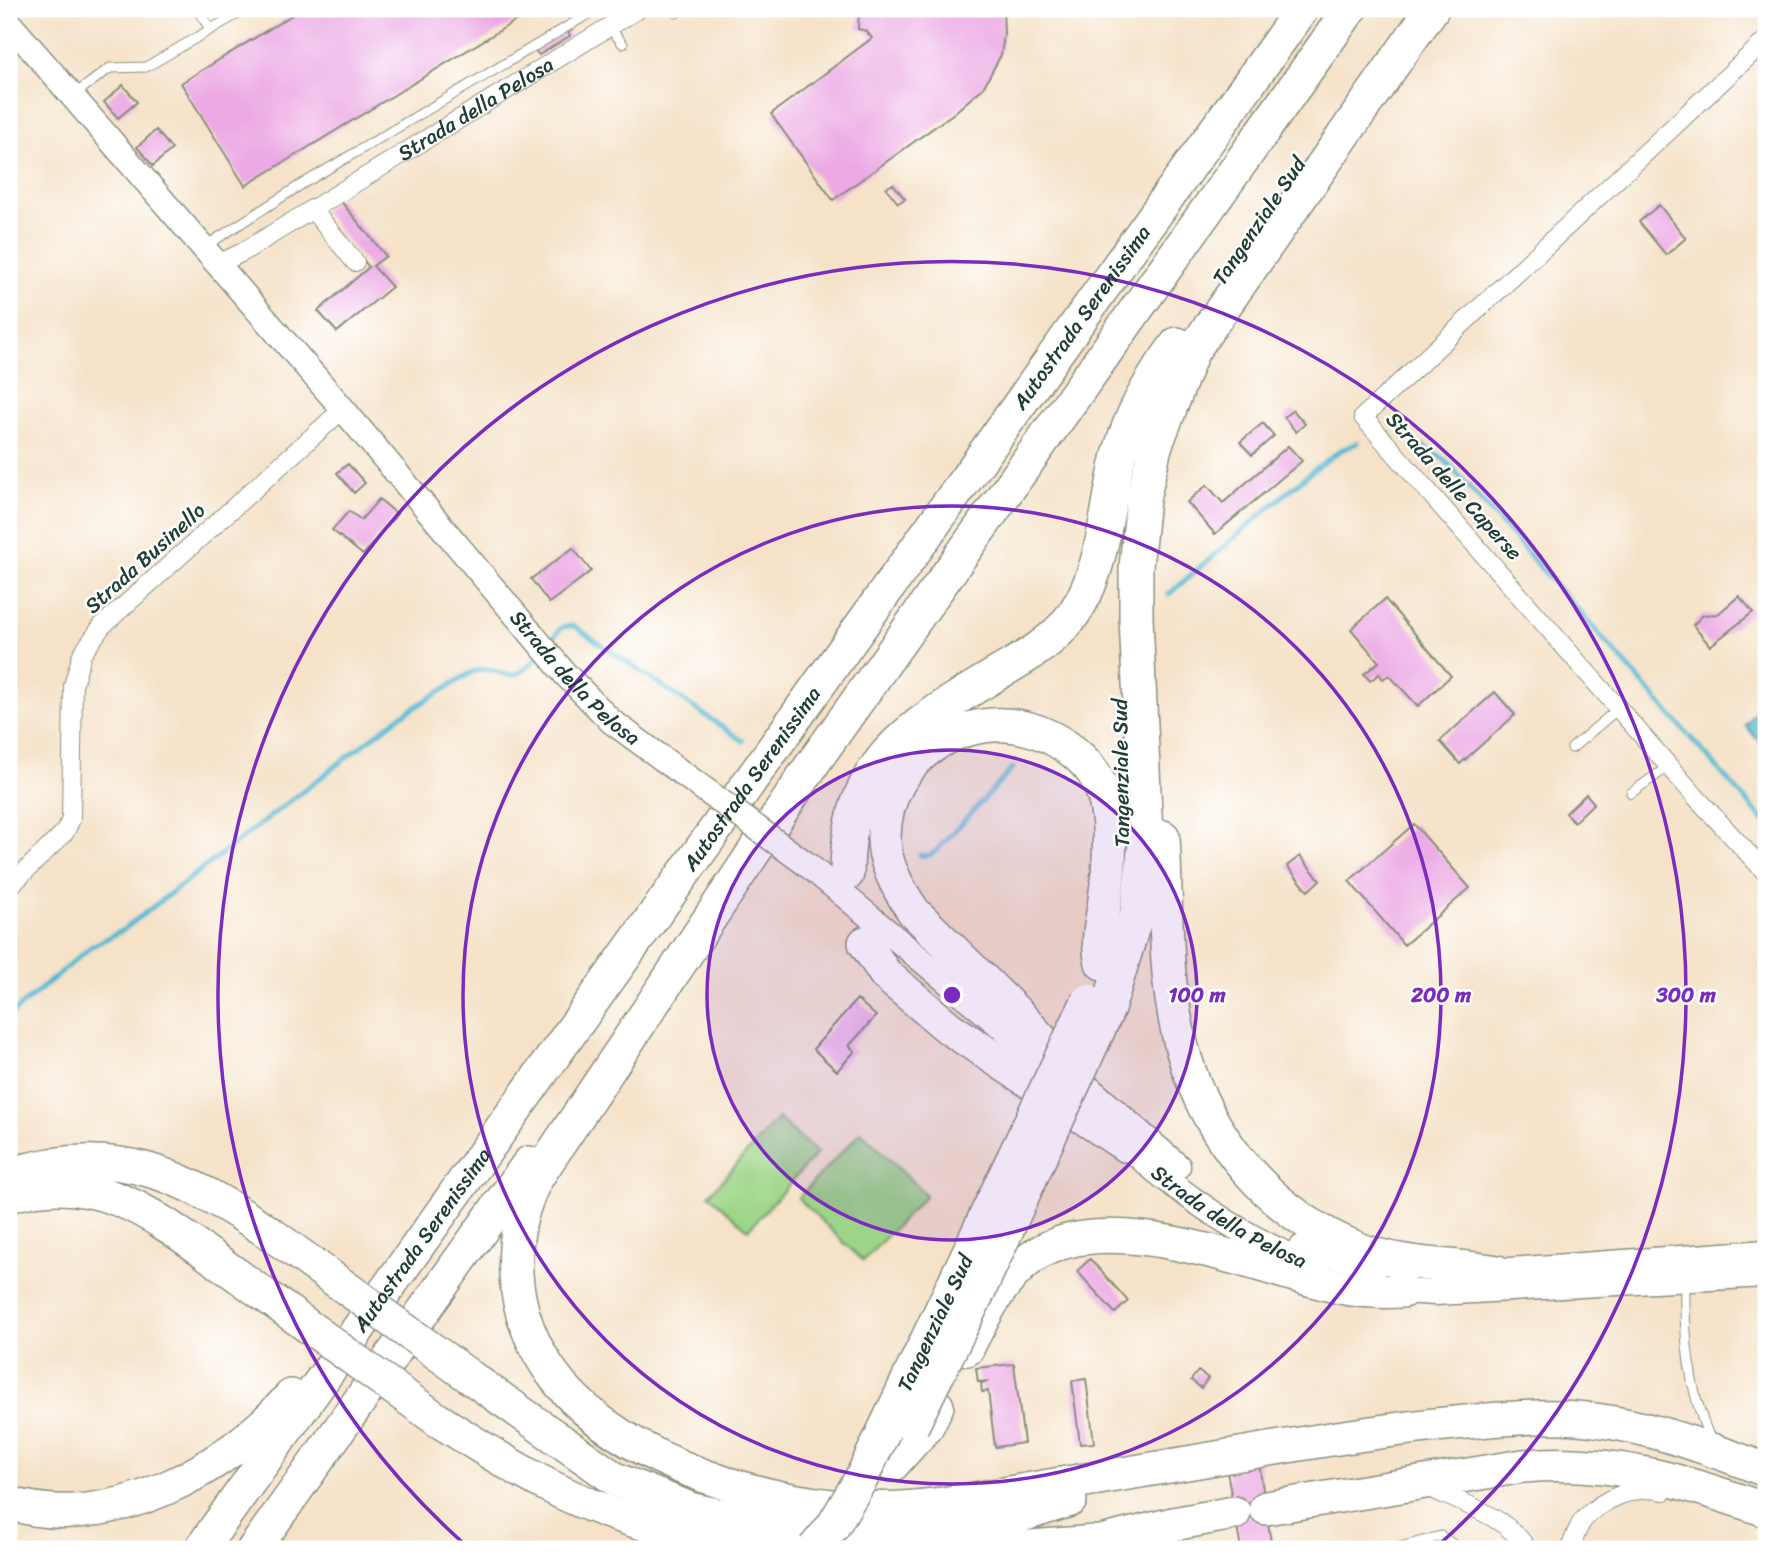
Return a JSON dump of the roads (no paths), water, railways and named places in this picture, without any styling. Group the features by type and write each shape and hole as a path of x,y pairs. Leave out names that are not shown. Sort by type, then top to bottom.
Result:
{"highway":[{"name":"Autostrada Serenissima","path":"201,1549 1302,9"},
{"name":"Autostrada Serenissima","path":"254,1549 1350,9"},
{"name":"Tangenziale Sud","path":"814,1549 833,1526 862,1477 1098,1005 1102,963 1120,882 1125,808 1115,616 1117,538 1135,448 1152,398 1177,344 1423,13"},
{"name":"Tangenziale Sud","path":"842,1549 864,1517 892,1465 978,1295 1137,913 1146,834 1136,567 1143,499 1155,447 1192,352 1423,13"},
{"path":"847,874 847,848 856,808 880,761 902,736 928,716 1037,650 1063,628 1083,603 1094,574 1121,449 1136,408 1154,374 1177,344"},
{"path":"1136,618 1157,729 1173,997 1181,1047 1215,1127 1243,1168 1284,1207 1319,1230 1361,1250 1395,1260 1497,1272"},
{"path":"1071,1072 1018,1014 914,912 901,894 890,868 884,841 888,807 897,782 915,760 936,741 971,727 1010,724 1039,732 1070,748 1097,780 1107,816 1108,863 1099,930 1102,963"},
{"path":"812,765 533,1185 520,1222 516,1271 520,1304 532,1340 560,1385 583,1408 617,1431 686,1468 781,1496 855,1508 909,1506 1173,1467 1298,1443 1541,1417 1606,1421 1668,1435 1766,1470"},
{"path":"9,1503 33,1508 76,1510 132,1499 191,1475 234,1448 272,1416 298,1387 715,827"},
{"path":"865,943 886,975 939,1020 1125,1144"},
{"path":"9,1175 79,1161 131,1166 167,1175 208,1193 271,1234 615,1479 693,1510 777,1528 868,1537 986,1526 1173,1467"},
{"path":"9,1196 52,1187 93,1190 115,1195 143,1209 438,1420 547,1485 621,1516 683,1535 761,1549"},
{"path":"892,1465 927,1426 982,1319 1006,1284 1031,1257 1064,1242 1094,1234 1130,1236 1168,1243 1342,1288 1372,1292 1403,1291"},
{"path":"1006,1549 1084,1546 1250,1511 1523,1466 1587,1464 1656,1474 1766,1510"}],"street":[{"name":"Strada della Pelosa","path":"211,256 312,209 638,9"},
{"name":"Strada della Pelosa","path":"9,23 343,408 566,675 611,721 809,866 998,1024 1125,1144 1193,1197 1259,1241 1328,1270 1403,1291 1447,1292 1685,1282 1766,1275"},
{"name":"Strada delle Caperse","path":"1766,40 1363,418 1766,873"},
{"path":"312,209 355,262"},
{"name":"Strada Businello","path":"9,887 65,832 71,819 74,686 82,654 102,625 343,408"},
{"name":"Strada della Pelosa","path":"998,1024 1071,1072 1173,1161 1234,1209 1297,1246 1370,1267 1421,1274 1497,1272 1766,1252"},
{"path":"1417,1482 1503,1525 1527,1549"},
{"path":"1570,1549 1582,1521 1602,1504 1617,1496 1654,1488 1766,1516"}],"lane":[{"path":"197,9 210,29"},
{"path":"72,96 110,68 146,66 246,9"},
{"path":"211,256 299,186 597,9"},
{"path":"609,27 623,44"},
{"path":"1573,748 1619,708"},
{"path":"1631,793 1669,766"},
{"path":"1685,1282 1685,1348 1691,1381 1714,1450"},
{"path":"1393,1549 1441,1536 1460,1549"}],"water":[{"path":"1766,698 1766,750 1745,725"}],"waterway":[{"path":"1169,594 1312,471 1339,451 1357,443"},
{"path":"1423,446 1445,460 1766,823"},
{"path":"548,644 562,627 574,626 743,741"},
{"path":"9,1016 92,946 123,930 399,717 472,672 491,670 512,675 529,666 540,654"},
{"path":"920,855 928,856 936,851 1013,768"}]}
